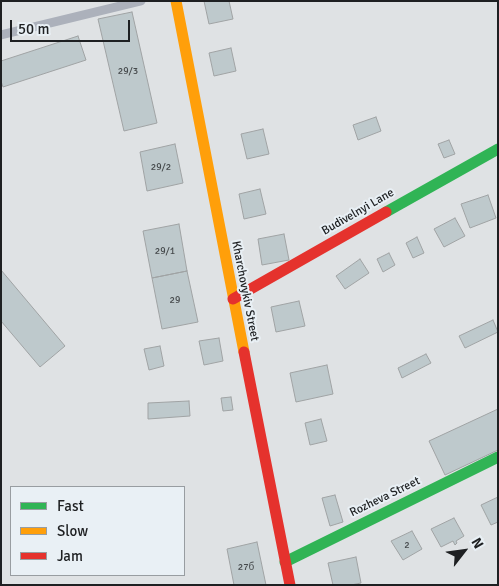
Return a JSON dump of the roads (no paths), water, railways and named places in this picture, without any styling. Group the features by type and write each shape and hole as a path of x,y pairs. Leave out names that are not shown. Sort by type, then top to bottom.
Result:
{"street":[{"name":"Kharchovykiv Street","path":"176,1 232,299 290,585"},
{"name":"Budivelnyi Lane","path":"232,299 498,148"},
{"name":"Rozheva Street","path":"285,562 498,457"}],"lane":[{"path":"1,35 141,1"}]}
